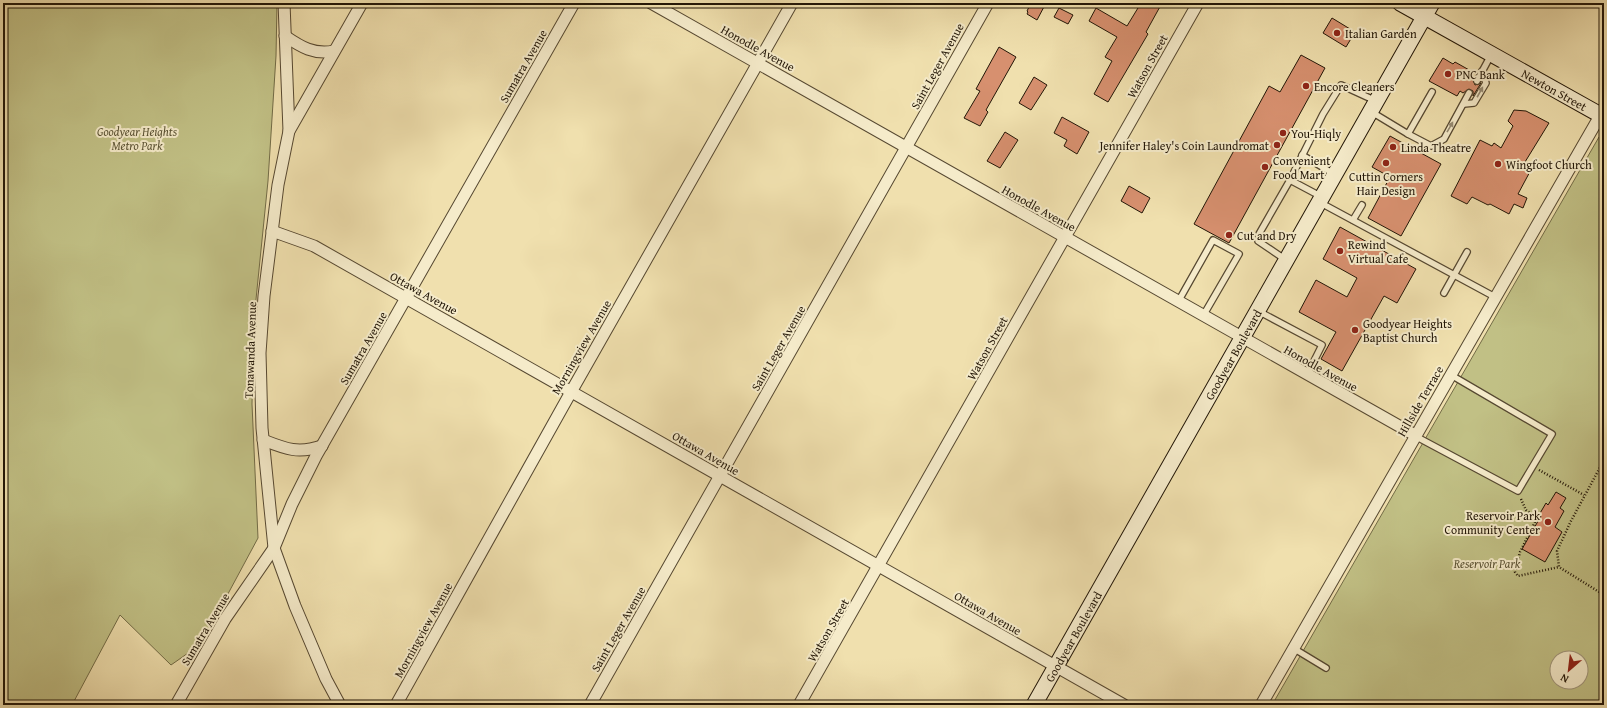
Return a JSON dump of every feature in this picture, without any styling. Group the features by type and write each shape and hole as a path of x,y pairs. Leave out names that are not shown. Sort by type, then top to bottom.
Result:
{"street":[{"path":"284,3 289,131"},
{"name":"Tonawanda Avenue","path":"340,705 326,679 295,606 274,548 260,389 260,353 264,296 278,185 289,131 362,3"},
{"name":"Sumatra Avenue","path":"176,705 225,619 274,548 292,504 322,446 574,3"},
{"name":"Honodle Avenue","path":"651,3 1415,435"},
{"name":"Morningview Avenue","path":"396,705 571,392 792,3"},
{"name":"Saint Leger Avenue","path":"590,705 988,3"},
{"name":"Watson Street","path":"799,705 880,565 1198,3"},
{"name":"Newton Street","path":"1400,3 1603,115"},
{"name":"Goodyear Boulevard","path":"1034,705 1432,3"},
{"path":"285,36 296,44 317,53 334,51"},
{"name":"Hillside Terrace","path":"1260,705 1495,297 1603,115"},
{"name":"Ottawa Avenue","path":"272,231 314,246 880,565 1124,705"},
{"path":"264,440 292,450 308,451 322,446"}],"lane":[{"path":"1477,81 1492,54"},
{"path":"1464,104 1474,103 1486,83 1482,72"},
{"path":"1286,260 1258,241 1259,234 1290,180 1323,114 1341,85 1373,106 1408,134 1431,146 1444,139 1469,93"},
{"path":"1408,134 1432,92"},
{"path":"1302,155 1334,175"},
{"path":"1290,180 1354,220 1495,297"},
{"path":"1354,220 1362,205"},
{"path":"1178,302 1213,240 1239,254 1203,316"},
{"path":"1444,293 1467,252"},
{"path":"1258,310 1322,345 1307,375"},
{"path":"1415,435 1518,491 1533,466 1552,434 1451,375"},
{"path":"1293,648 1326,668"}],"path":[{"path":"1560,567 1557,551 1584,495 1604,460"},
{"path":"1533,466 1584,495"},
{"path":"1518,491 1526,510 1537,518 1520,552 1515,572 1518,576 1560,567 1604,595"}],"green space":[{"name":"Goodyear Heights Metro Park","path":"3,3 277,3 276,56 268,181 254,319 252,404 258,538 201,644 171,665 120,615 72,705 3,705"},
{"name":"Reservoir Park","path":"1604,136 1604,705 1272,705 1599,137"}],"building":[{"path":"1031,3 1046,3 1037,20 1027,14"},
{"path":"1141,3 1162,3 1146,32 1148,34 1108,102 1094,94 1112,61 1105,57 1117,37 1089,21 1096,8 1127,26"},
{"path":"1059,8 1073,15 1068,24 1054,17"},
{"path":"1332,18 1355,32 1346,47 1323,33"},
{"path":"999,47 1016,57 986,110 988,112 980,126 964,118 980,91 976,89"},
{"path":"1301,55 1325,68 1229,243 1194,224 1269,86 1280,92"},
{"path":"1443,58 1453,64 1455,62 1471,71 1469,76 1473,79 1475,85 1481,83 1473,96 1473,91 1469,89 1463,93 1460,91 1457,96 1429,81"},
{"path":"1034,77 1047,85 1031,110 1019,103"},
{"name":"Wingfoot Church","path":"1514,110 1526,111 1549,123 1525,162 1533,166 1518,194 1527,198 1523,208 1514,204 1509,214 1472,197 1467,204 1451,196 1480,140 1492,146 1494,143 1501,148 1513,126 1508,121"},
{"path":"1062,117 1089,132 1077,154 1064,146 1067,140 1054,133"},
{"path":"1005,132 1018,140 1000,168 987,161"},
{"path":"1390,136 1441,164 1401,236 1368,218 1390,177 1372,167"},
{"path":"1129,186 1150,198 1142,213 1121,201"},
{"path":"1340,227 1416,269 1397,303 1384,296 1342,371 1321,359 1336,332 1299,312 1316,280 1347,297 1357,278 1323,259"},
{"name":"Reservoir Park Community Center","path":"1556,492 1566,498 1560,508 1564,511 1555,527 1562,532 1545,562 1522,549 1541,516 1539,515 1546,503 1548,505"}],"place":[{"name":"Italian Garden","path":"1337,33"},
{"name":"PNC Bank","path":"1448,74"},
{"name":"Encore Cleaners","path":"1306,86"},
{"name":"You-Hiqly","path":"1283,133"},
{"name":"Jennifer Haley's Coin Laundromat","path":"1277,145"},
{"name":"Linda Theatre","path":"1393,147"},
{"name":"Cuttin Corners Hair Design","path":"1386,163"},
{"name":"Wingfoot Church","path":"1498,164"},
{"name":"Convenient Food Mart","path":"1265,167"},
{"name":"Cut and Dry","path":"1229,235"},
{"name":"Rewind Virtual Cafe","path":"1340,251"},
{"name":"Goodyear Heights Baptist Church","path":"1355,330"},
{"name":"Reservoir Park Community Center","path":"1548,522"}]}
